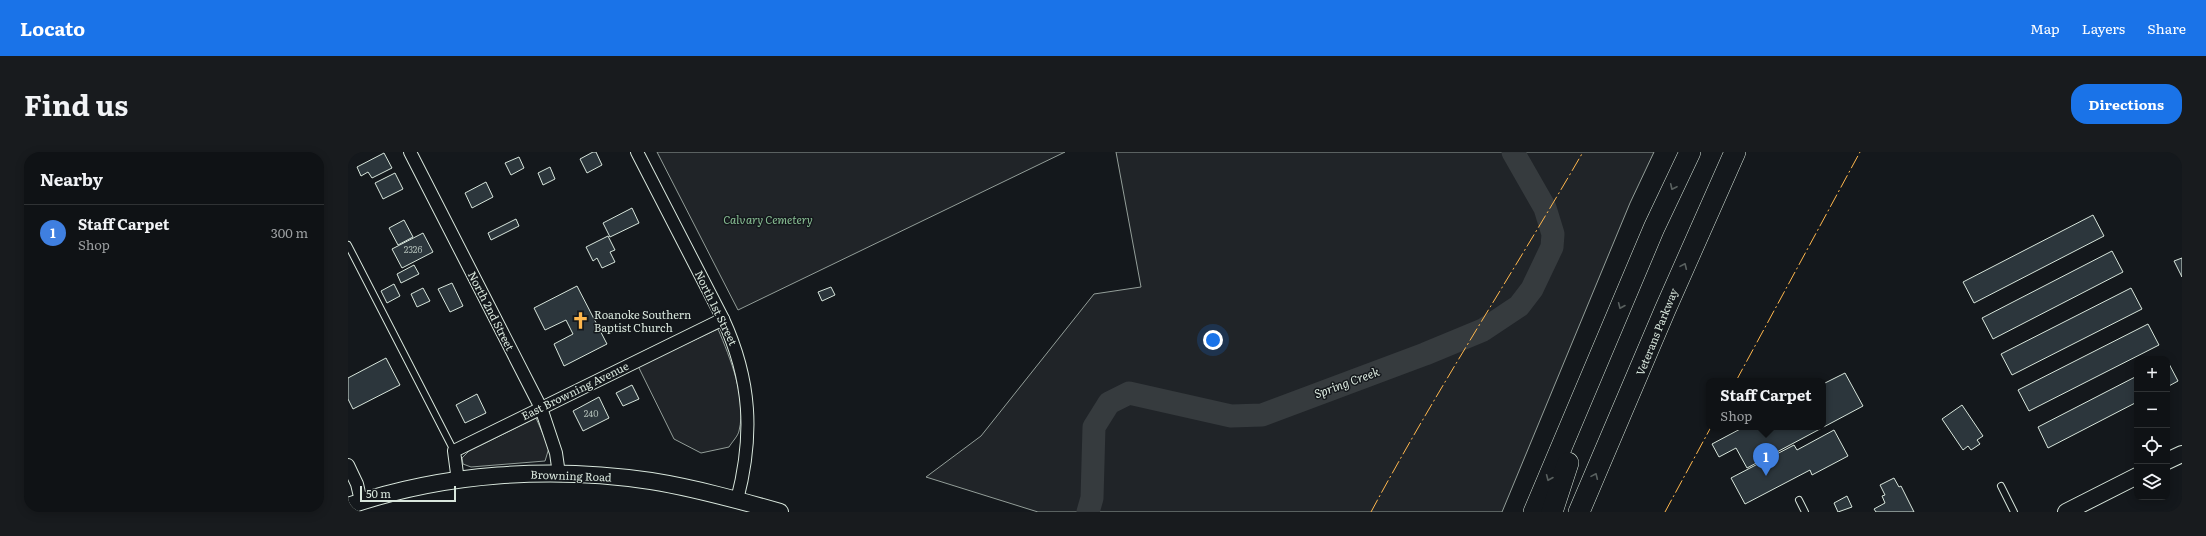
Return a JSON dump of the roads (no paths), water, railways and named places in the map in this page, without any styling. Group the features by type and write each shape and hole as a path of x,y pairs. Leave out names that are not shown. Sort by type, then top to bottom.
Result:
{"highway":[{"path":"1534,512 1654,228 1690,152"},
{"name":"Veterans Parkway","path":"1579,512 1668,303 1735,152"},
{"path":"1552,512 1565,474 1584,394"}],"street":[{"name":"North 2nd Street","path":"410,152 541,408 556,453 559,474"},
{"name":"North 1st Street","path":"637,152 734,342 746,392 748,447 737,500"},
{"name":"East Browning Avenue","path":"454,452 723,319"},
{"path":"454,452 458,481"},
{"path":"2170,460 2182,454"},
{"path":"348,465 357,484 355,503"},
{"name":"Browning Road","path":"355,503 458,481 504,476 559,474 650,481 737,500 780,512"},
{"path":"2066,512 2134,478"}],"lane":[{"path":"348,245 454,452"},
{"path":"2001,486 2014,512"},
{"path":"1799,500 1805,512"}],"waterway":[{"name":"Spring Creek","path":"1088,512 1092,498 1094,427 1109,403 1129,393 1231,416 1262,415 1425,354 1483,330 1519,306 1532,289 1552,247 1553,234 1545,208 1513,152"}],"place":[{"name":"Roanoke Southern Baptist Church","path":"581,321"},
{"name":"Staff Carpet","path":"1766,476"}],"park label":[{"name":"Calvary Cemetery","path":"768,220"}]}
